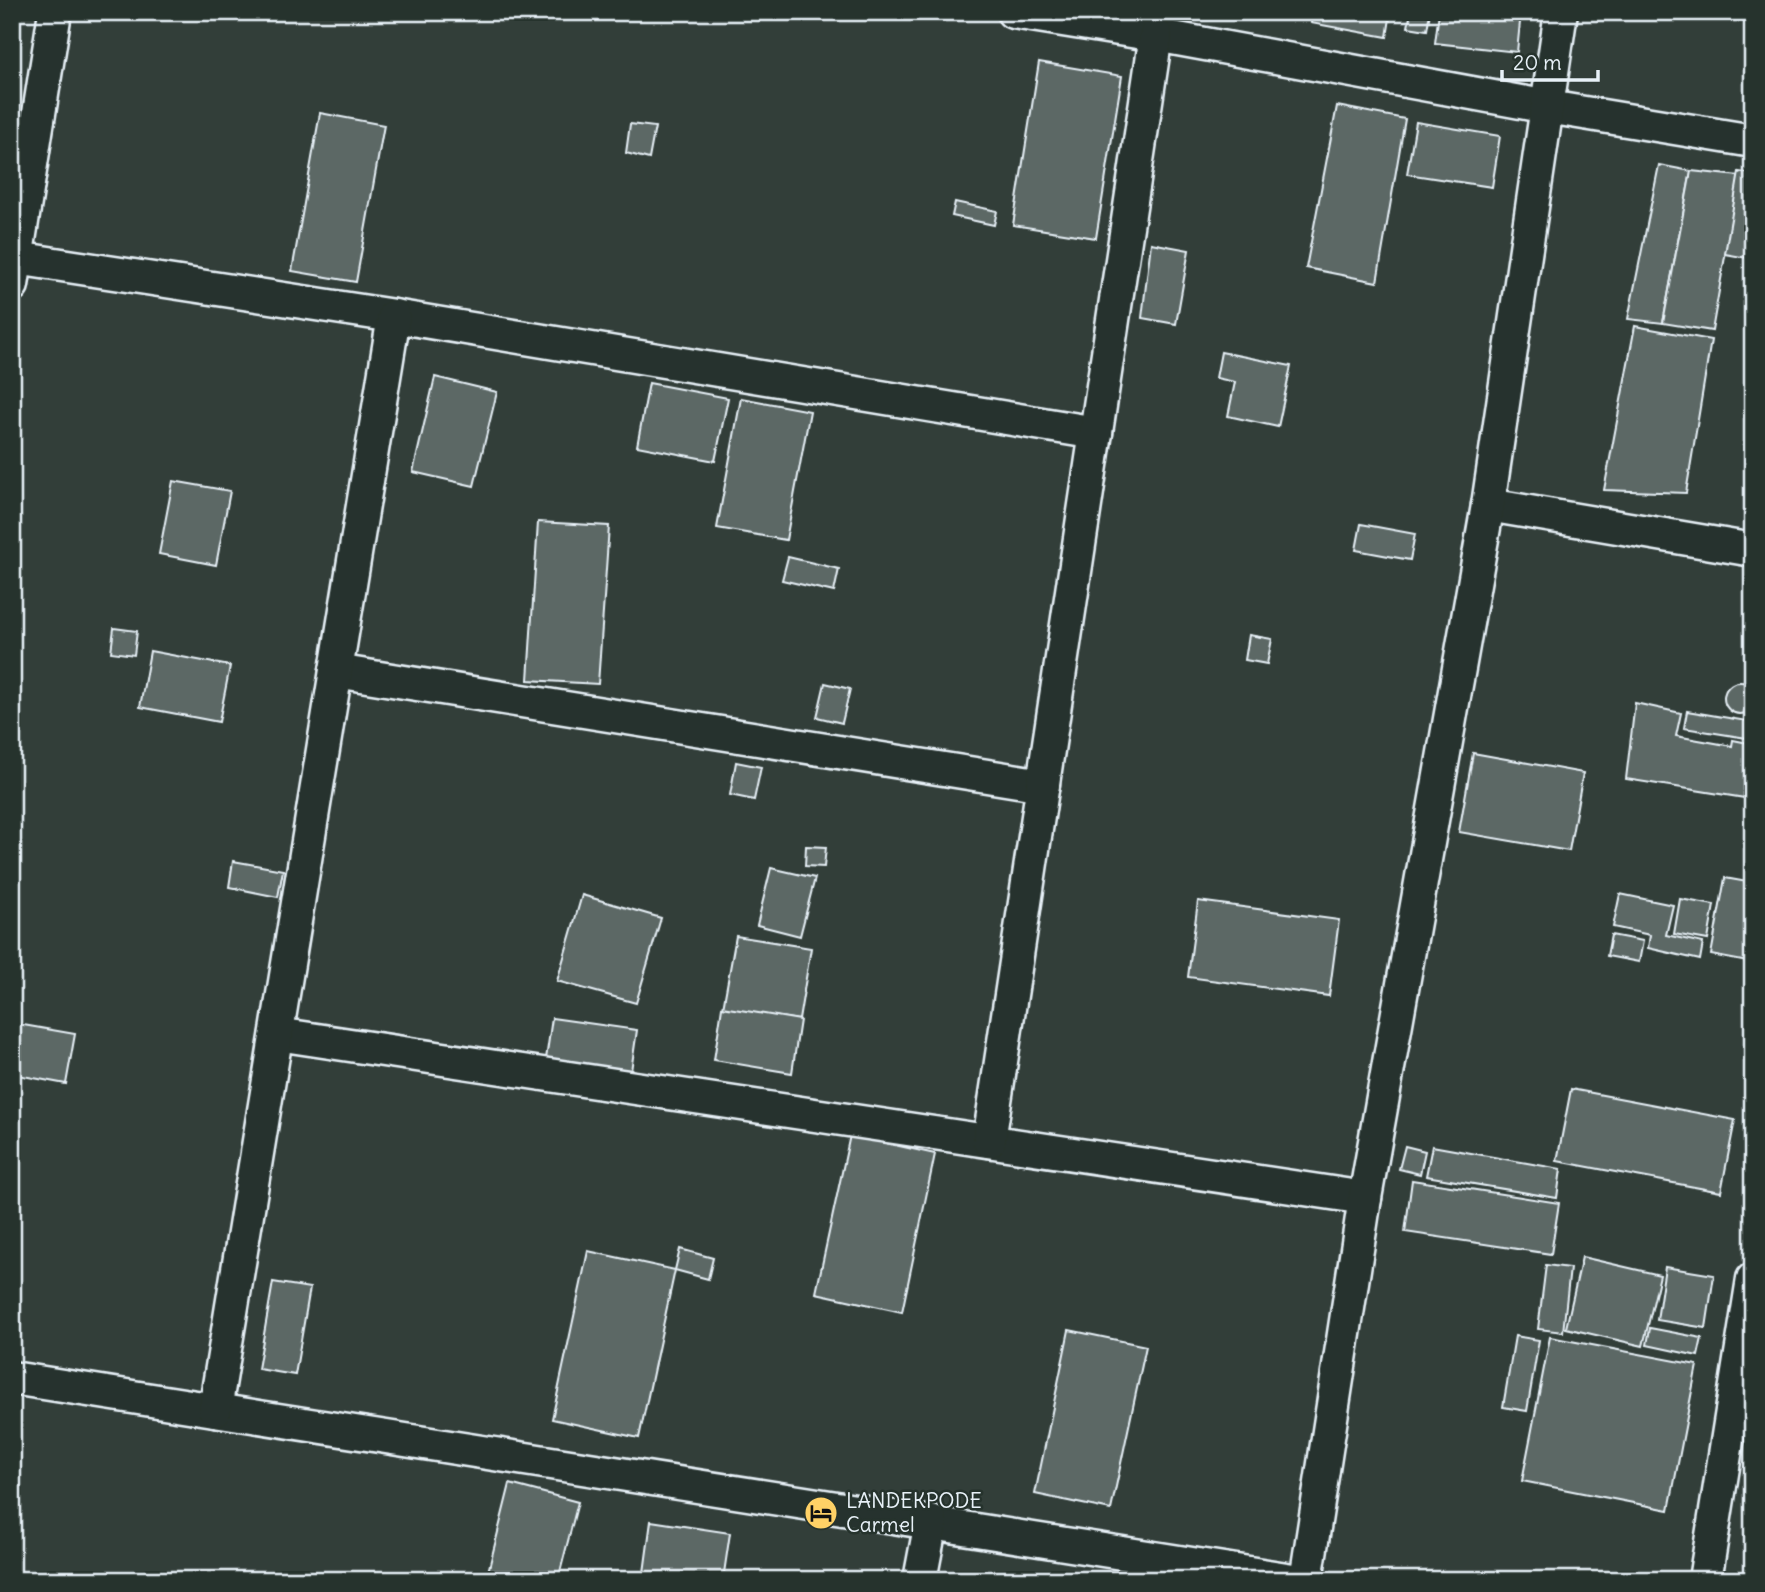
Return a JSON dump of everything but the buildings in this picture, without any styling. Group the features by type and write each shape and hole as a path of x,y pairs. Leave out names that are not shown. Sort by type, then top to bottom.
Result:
{"street":[{"path":"55,12 14,272 394,316 1096,433"},
{"path":"1013,12 1156,34 1548,107 1753,141"},
{"path":"1306,1580 1365,1198 1488,505 1561,12"},
{"path":"989,1142 1156,34"},
{"path":"215,1410 394,316"},
{"path":"1488,505 1753,550"},
{"path":"336,671 1043,785"},
{"path":"276,1034 1365,1198"},
{"path":"1705,1580 1753,1279"},
{"path":"12,1378 1293,1580"},
{"path":"920,1580 931,1522"}],"place":[{"name":"LANDEKPODE Carmel","path":"821,1513"}]}
